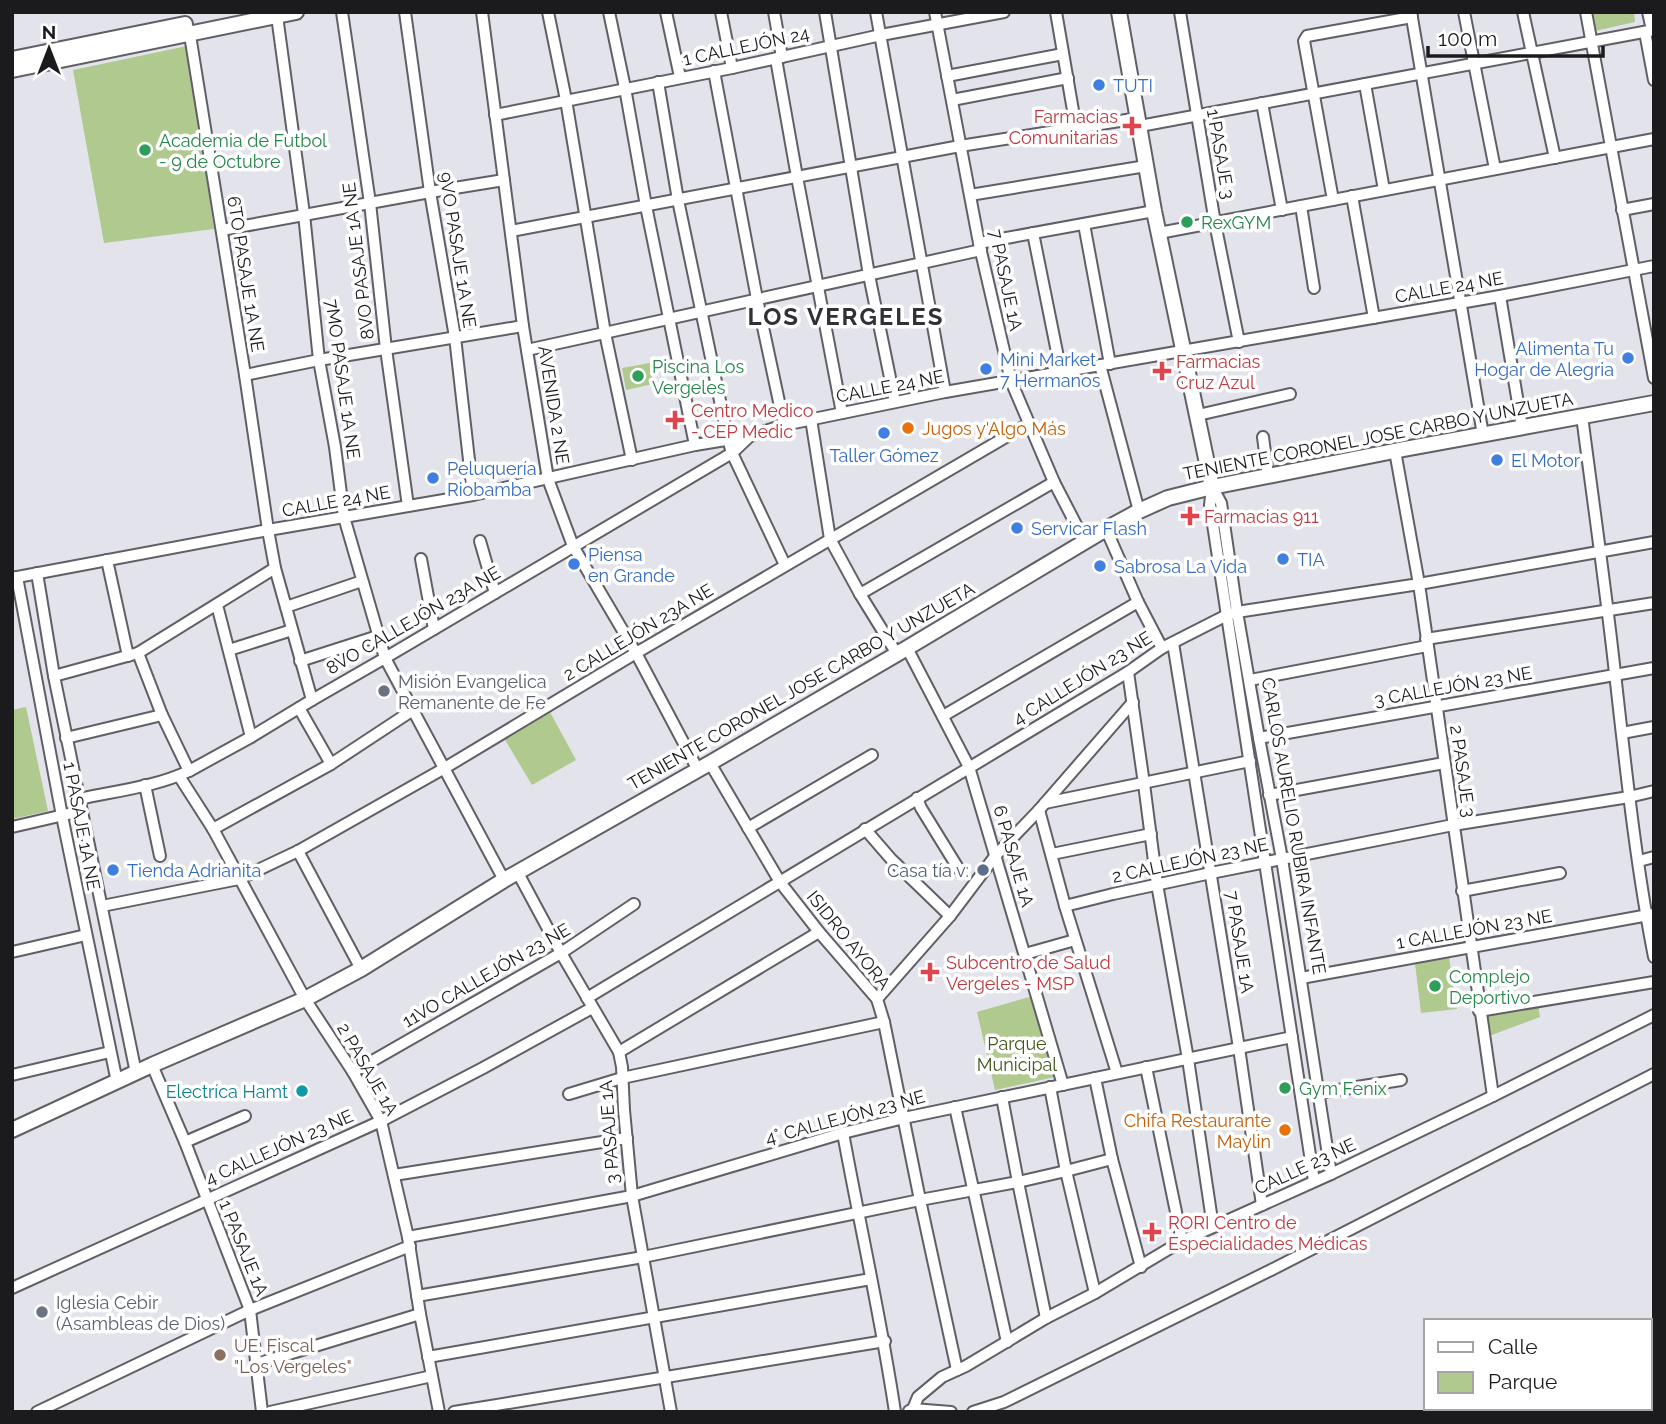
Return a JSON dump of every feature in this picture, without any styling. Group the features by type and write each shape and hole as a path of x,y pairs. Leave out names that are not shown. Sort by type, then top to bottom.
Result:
{"street":[{"path":"12,70 248,12"},
{"path":"12,59 296,12"},
{"name":"8VO PASAJE 1A NE","path":"342,12 408,506"},
{"name":"9VO PASAJE 1A NE","path":"405,12 430,192 455,337 473,495"},
{"name":"AVENIDA 2 NE","path":"482,12 523,326 548,479 573,546 704,766"},
{"path":"548,12 566,100 605,333 632,460"},
{"path":"609,12 695,445"},
{"path":"666,12 680,77"},
{"path":"721,12 732,68"},
{"path":"774,12 797,177 842,413"},
{"path":"825,12 869,275 895,402"},
{"path":"876,12 945,392"},
{"name":"7 PASAJE 1A","path":"935,12 980,246 1011,382 1054,482 1084,542"},
{"name":"1 CALLEJÓN 24","path":"495,115 1004,12"},
{"path":"1056,12 1076,128"},
{"path":"1119,12 1154,211 1212,487 1210,505 1232,614"},
{"name":"1 PASAJE 3","path":"1180,12 1215,223 1239,342"},
{"path":"1464,12 1495,169"},
{"path":"1523,12 1555,158"},
{"path":"1586,12 1654,378"},
{"path":"1648,12 1654,80"},
{"path":"1333,200 1304,41 1307,36 1411,15 1483,435"},
{"name":"7MO PASAJE 1A NE","path":"277,16 304,214 319,360 345,517 385,659 504,880"},
{"name":"6TO PASAJE 1A NE","path":"189,28 275,569 312,700"},
{"path":"511,231 961,146 1076,128 1197,115 1650,31"},
{"path":"947,76 1063,54"},
{"path":"714,71 784,425"},
{"path":"952,100 1068,78"},
{"path":"658,82 678,200 728,439 732,453 785,565"},
{"path":"1365,84 1384,190"},
{"path":"1262,103 1282,210"},
{"path":"1159,233 1654,139"},
{"path":"970,195 1146,166"},
{"path":"222,230 504,180"},
{"path":"1352,197 1374,318"},
{"path":"1622,210 1654,204"},
{"path":"1301,206 1314,288"},
{"path":"527,350 921,263 1033,233 1154,211"},
{"path":"1084,224 1105,365 1139,511"},
{"path":"1033,233 1061,372"},
{"name":"CALLE 24 NE","path":"15,578 268,530 473,495 695,445 750,436 811,419 945,392 1500,296 1654,266"},
{"path":"1500,296 1522,427"},
{"path":"245,375 523,326"},
{"path":"1198,415 1290,394"},
{"name":"TENIENTE CORONEL JOSE CARBO Y UNZUETA","path":"12,1130 152,1065 305,999 361,969 504,880 902,651 1106,529 1168,498 1395,451 1654,403"},
{"path":"1582,415 1629,797 1650,915 1654,957"},
{"name":"6 PASAJE 1A","path":"811,419 830,539 860,594 902,651 943,716 969,766 1063,1085"},
{"name":"2 CALLEJÓN 23A NE","path":"102,906 239,879 298,851 443,769 1028,424"},
{"name":"8VO CALLEJÓN 23A NE","path":"79,799 145,785 184,773 251,737 732,453 750,436"},
{"path":"1263,437 1268,476"},
{"name":"2 PASAJE 3","path":"1395,451 1419,584 1493,1096"},
{"path":"860,594 1054,482"},
{"path":"1106,529 1138,602 1162,648"},
{"path":"480,541 495,593"},
{"name":"4 CALLEJÓN 23 NE","path":"12,1288 381,1121 483,1068 865,829 1128,672 1162,648 1232,614 1654,542"},
{"path":"421,559 434,629"},
{"name":"2 PASAJE 1A","path":"107,560 133,654 162,715 184,773 305,999 353,1072 381,1121 409,1242 439,1412"},
{"path":"54,676 133,654 275,569"},
{"name":"1 PASAJE 1A NE","path":"37,573 66,738 136,1073"},
{"name":"1 PASAJE 1A NE","path":"15,578 61,816 117,1082"},
{"path":"286,607 362,581"},
{"path":"943,716 1138,602"},
{"path":"1250,680 1427,642 1654,603"},
{"path":"217,605 251,737"},
{"name":"CARLOS AURELIO RUBIRA INFANTE","path":"1232,614 1250,680 1282,859 1331,1174"},
{"name":"CARLOS AURELIO RUBIRA INFANTE","path":"1232,614 1250,761 1314,1181"},
{"path":"229,650 292,630"},
{"path":"300,661 378,636"},
{"name":"7 PASAJE 1A","path":"1173,643 1262,1205"},
{"name":"3 CALLEJÓN 23 NE","path":"1259,738 1654,668"},
{"path":"1128,672 1157,884 1188,1059 1213,1227"},
{"path":"877,999 950,916 996,855 1133,702"},
{"path":"299,708 331,764"},
{"path":"213,829 331,764 413,710"},
{"path":"66,738 162,715"},
{"path":"1622,733 1654,727"},
{"path":"748,828 872,755"},
{"path":"1042,806 1250,761"},
{"path":"1269,795 1444,762"},
{"name":"ISIDRO AYORA","path":"704,766 748,828 780,882 877,999 957,1370"},
{"path":"145,785 160,856"},
{"name":"2 CALLEJÓN 23 NE","path":"1065,906 1157,884 1453,825 1654,791"},
{"path":"917,798 958,867"},
{"path":"1042,806 1065,906 1117,1073"},
{"path":"12,827 82,811"},
{"path":"865,829 891,859 950,916"},
{"path":"1052,854 1151,834"},
{"path":"298,851 361,969"},
{"path":"1639,861 1654,857"},
{"name":"3 PASAJE 1A","path":"518,873 619,1052 632,1196 671,1412"},
{"path":"1462,891 1560,873"},
{"name":"11VO CALLEJÓN 23 NE","path":"353,1072 561,953 634,904"},
{"name":"1 CALLEJÓN 23 NE","path":"1301,978 1650,915"},
{"path":"619,1052 819,932"},
{"path":"12,952 86,935"},
{"path":"1025,954 1075,940"},
{"path":"1479,1011 1654,982"},
{"name":"CALLE 23 NE","path":"910,1410 918,1396 942,1377 1095,1293 1182,1241 1331,1174 1654,1015"},
{"path":"569,1094 622,1078 884,1022"},
{"name":"4° CALLEJÓN 23 NE","path":"409,1242 632,1196 843,1133 904,1118 1292,1037"},
{"path":"12,1075 110,1052"},
{"name":"1 PASAJE 1A","path":"152,1065 250,1310 261,1412"},
{"path":"1146,1067 1182,1241"},
{"path":"973,1412 1003,1402 1247,1282 1654,1074"},
{"path":"1095,1078 1112,1159 1141,1266"},
{"path":"1319,1093 1401,1080"},
{"path":"1050,1087 1066,1171 1095,1293"},
{"path":"1002,1097 1046,1318"},
{"path":"955,1107 1007,1342"},
{"path":"185,1142 245,1116"},
{"path":"843,1133 884,1341 895,1412"},
{"path":"394,1175 627,1138"},
{"path":"417,1296 643,1257 1018,1182 1112,1159"},
{"path":"37,1412 250,1310 409,1242"},
{"path":"428,1357 871,1279"},
{"path":"256,1364 420,1314"},
{"path":"454,1412 884,1341"},
{"path":"271,1412 432,1376"},
{"path":"910,1410 951,1412"}],"green space":[{"path":"1592,12 1634,12 1635,22 1595,31"},
{"name":"Academia de Futbol - 9 de Octubre","path":"187,46 214,229 104,243 73,70"},
{"name":"Piscina Los Vergeles","path":"650,363 653,384 626,390 622,368"},
{"path":"26,707 48,811 12,819 12,710"},
{"path":"550,712 576,760 532,785 504,738"},
{"name":"Complejo Deportivo","path":"1449,957 1457,1009 1421,1013 1415,963"},
{"name":"Parque Municipal","path":"1033,996 1055,1077 995,1090 977,1012"},
{"path":"1538,1004 1540,1017 1489,1036 1484,1013"}],"place":[{"name":"TUTI","path":"1099,85"},
{"name":"Farmacias Comunitarias","path":"1132,126"},
{"name":"Academia de Futbol - 9 de Octubre","path":"145,150"},
{"name":"RexGYM","path":"1187,222"},
{"name":"Alimenta Tu Hogar de Alegria","path":"1628,358"},
{"name":"Mini Market 7 Hermanos","path":"986,369"},
{"name":"Farmacias Cruz Azul","path":"1162,371"},
{"name":"Piscina Los Vergeles","path":"638,376"},
{"name":"Centro Medico - CEP Medic","path":"675,420"},
{"name":"Jugos y'Algo Más","path":"908,428"},
{"name":"Taller Gómez","path":"884,433"},
{"name":"El Motor","path":"1497,460"},
{"name":"Peluquería Riobamba","path":"433,478"},
{"name":"Farmacias 911","path":"1190,516"},
{"name":"Servicar Flash","path":"1017,528"},
{"name":"TIA","path":"1283,559"},
{"name":"Piensa en Grande","path":"574,564"},
{"name":"Sabrosa La Vida","path":"1100,566"},
{"name":"Misión Evangelica Remanente de Fe","path":"384,691"},
{"name":"Tienda Adrianita","path":"113,870"},
{"name":"Casa tía v:","path":"983,870"},
{"name":"Subcentro de Salud Vergeles - MSP","path":"930,972"},
{"name":"Complejo Deportivo","path":"1435,986"},
{"name":"Gym Fenix","path":"1285,1088"},
{"name":"Electríca Hamt","path":"302,1091"},
{"name":"Chifa Restaurante Maylin","path":"1285,1130"},
{"name":"RORI Centro de Especialidades Médicas","path":"1152,1232"},
{"name":"Iglesia Cebir (Asambleas de Dios)","path":"42,1312"},
{"name":"UE. Fiscal \"Los Vergeles\"","path":"220,1355"}],"district":[{"name":"LOS VERGELES","path":"846,316"}]}
